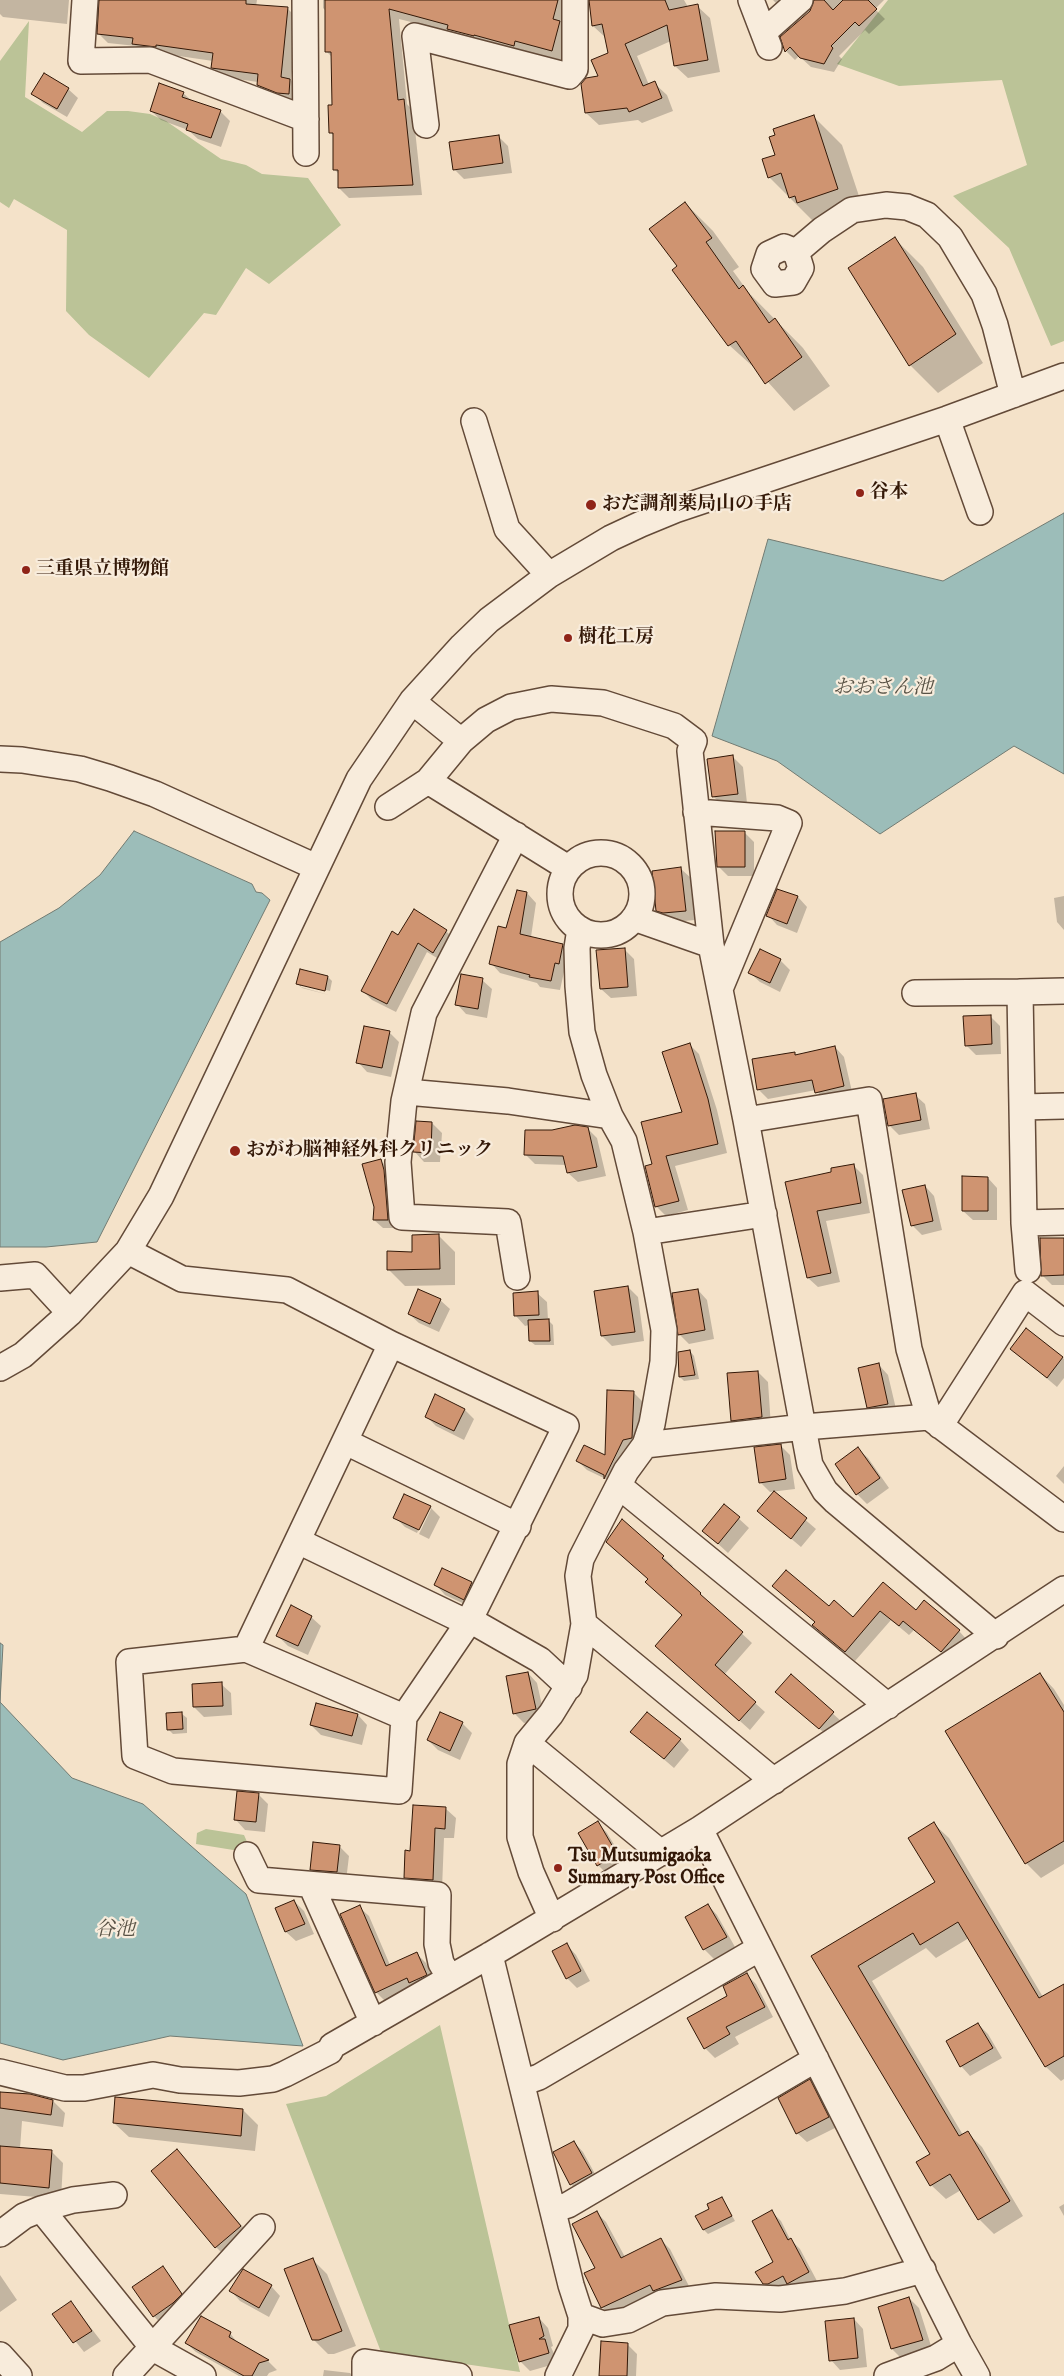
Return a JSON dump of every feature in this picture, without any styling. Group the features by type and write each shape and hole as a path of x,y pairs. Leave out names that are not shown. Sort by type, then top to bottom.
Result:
{"street":[{"path":"85,0 80,61 150,60 306,119"},
{"path":"305,0 306,153"},
{"path":"426,125 415,36 569,76 575,69 575,0"},
{"path":"751,0 766,40 800,0"},
{"path":"796,252 822,230 852,210 886,204 907,206 927,215 950,237 970,267 984,294 995,325 1013,395"},
{"path":"0,1368 23,1354 70,1313 128,1251 161,1196 359,780 412,701 482,627 549,575 611,538 675,510 947,419 1064,376"},
{"path":"947,419 980,512"},
{"path":"474,421 507,529 549,575"},
{"path":"388,807 428,781 461,742 486,720 511,707 530,702 551,699 603,704 674,726 694,741 690,751 711,945 764,1214 810,1465 825,1492 996,1636"},
{"path":"412,701 461,742"},
{"path":"0,759 22,760 80,769 110,778 155,794 316,867"},
{"path":"428,781 568,868"},
{"path":"696,812 776,818 789,823 720,989"},
{"path":"516,835 424,1013 404,1101 398,1162 402,1217 508,1222 516,1277"},
{"path":"600,852 613,854 625,860 635,870 641,883 642,897 639,910 634,918 620,930 607,935 593,934 580,929 570,921 562,909 561,883 568,868 587,855 600,852"},
{"path":"634,918 711,945"},
{"path":"552,1919 531,1872 520,1837 520,1764 527,1743 569,1687 574,1676 584,1624 578,1576 581,1559 626,1470 645,1445 652,1424 663,1362 664,1330 646,1232 624,1141 610,1116 594,1075 582,1032 577,948 580,929"},
{"path":"915,993 1064,991"},
{"path":"1020,992 1024,1223 1028,1270"},
{"path":"407,1092 508,1101 610,1116"},
{"path":"746,1120 869,1100 909,1349 934,1422 1064,1519"},
{"path":"1022,1107 1064,1106"},
{"path":"646,1232 764,1214"},
{"path":"1024,1223 1064,1222"},
{"path":"128,1251 182,1279 287,1290 391,1344 566,1426 469,1622 404,1717 399,1791 173,1772 135,1756 129,1662 246,1649 404,1717"},
{"path":"0,1278 35,1275 70,1313"},
{"path":"934,1422 1025,1293 1064,1323"},
{"path":"246,1649 391,1344"},
{"path":"645,1445 804,1427 934,1422"},
{"path":"346,1442 518,1526"},
{"path":"619,1486 888,1706"},
{"path":"298,1542 469,1622 540,1660 569,1687"},
{"path":"0,2072 65,2088 84,2088 153,2075 180,2080 239,2083 273,2079 330,2051 332,2046 552,1919 700,1829 970,1650 996,1636 1064,1589"},
{"path":"584,1624 774,1781"},
{"path":"527,1743 661,1853"},
{"path":"700,1829 959,2344 977,2376"},
{"path":"247,1855 260,1880 438,1895 436,1914 437,1944 441,1963 450,1978"},
{"path":"312,1885 373,2023"},
{"path":"522,2083 539,2077 760,1948"},
{"path":"490,1955 571,2285 581,2316 582,2329 558,2376"},
{"path":"553,2210 568,2205 816,2059"},
{"path":"0,2234 24,2216 41,2209 73,2200 114,2195"},
{"path":"41,2209 153,2348 203,2376"},
{"path":"126,2376 262,2227"},
{"path":"581,2316 602,2324 628,2320 662,2303 716,2296 780,2299 826,2294 845,2291 922,2270"},
{"path":"888,2376 936,2358 959,2344"},
{"path":"0,2355 19,2376"},
{"path":"365,2376 365,2362 459,2376"}],"green space":[{"path":"888,0 1064,0 1064,341 1051,346 1009,248 953,196 1027,165 1002,80 899,86 837,64"},
{"path":"29,21 25,97 82,132 107,111 150,114 166,121 221,159 246,165 262,174 308,178 341,225 269,284 246,268 216,315 204,313 149,378 89,335 66,311 67,230 14,199 9,208 0,202 0,61"},
{"path":"206,1829 244,1835 252,1853 196,1844 197,1833"},
{"path":"440,2025 520,2372 381,2352 286,2104 326,2096"}],"water":[{"name":"おおさん池","path":"1064,513 1064,774 1014,746 880,834 777,761 712,736 768,539 943,581"},
{"path":"134,831 252,884 256,892 262,893 270,900 97,1242 46,1247 0,1247 0,942 59,908 100,875"},
{"path":"0,1643 3,1645 0,1702"},
{"name":"谷池","path":"0,1702 72,1778 143,1804 246,1894 303,2046 170,2036 63,2060 0,2043"}],"building":[{"path":"99,0 246,0 246,4 288,7 281,77 290,79 289,94 277,93 257,85 258,74 211,68 213,53 156,45 156,47 132,44 133,38 97,34"},
{"path":"325,0 558,0 553,19 560,21 552,51 515,41 514,46 474,36 447,29 448,25 389,9 398,100 404,99 413,185 338,188 338,170 333,170 333,133 329,133 328,105 332,105 331,52 325,52"},
{"path":"589,0 665,0 669,10 698,4 708,60 674,66 667,25 625,44 643,86 655,81 662,98 629,112 627,108 585,113 581,84 586,78 598,76 591,60 608,53 602,24 592,26"},
{"path":"814,0 824,0 833,10 843,0 868,0 877,9 859,26 855,22 831,46 833,48 824,64 800,58 790,47 785,52 780,37 810,11"},
{"path":"44,73 69,88 57,109 31,94"},
{"path":"159,83 184,92 182,97 221,110 211,138 186,130 188,124 150,111"},
{"path":"814,115 838,189 797,203 795,196 789,198 781,173 768,178 762,159 775,155 769,137 775,135 773,129"},
{"path":"499,135 503,163 453,170 449,142"},
{"path":"685,202 712,238 706,242 739,289 743,285 769,323 775,318 802,357 765,384 736,341 728,346 672,270 677,266 649,229"},
{"path":"895,237 956,334 909,366 848,268"},
{"path":"733,755 738,794 712,797 707,759"},
{"path":"715,831 745,831 745,867 717,867"},
{"path":"681,867 686,911 663,913 656,911 652,871"},
{"path":"777,889 798,896 787,924 766,916"},
{"path":"517,890 527,892 520,934 563,944 559,964 555,963 551,981 529,977 530,975 489,964 498,926 506,928"},
{"path":"414,909 447,930 433,953 418,943 387,1004 361,991 392,931 398,935"},
{"path":"625,948 628,987 600,989 596,950"},
{"path":"760,949 781,959 770,983 748,973"},
{"path":"300,969 328,976 325,991 296,984"},
{"path":"461,974 483,978 478,1009 455,1005"},
{"path":"991,1015 992,1044 965,1046 963,1016"},
{"path":"364,1026 390,1031 382,1068 356,1063"},
{"path":"690,1043 708,1099 718,1144 666,1156 679,1201 655,1207 645,1166 652,1164 641,1122 682,1112 662,1052"},
{"path":"835,1046 844,1086 815,1093 812,1080 757,1090 752,1059 795,1052 795,1055"},
{"path":"916,1093 921,1120 888,1126 883,1099"},
{"path":"416,1121 432,1122 431,1153 413,1152"},
{"path":"575,1125 588,1127 597,1167 567,1173 563,1156 524,1155 525,1130 552,1130"},
{"path":"381,1159 384,1170 388,1220 373,1220 374,1207 362,1164"},
{"path":"854,1164 861,1203 817,1211 831,1273 807,1278 785,1182 831,1172 831,1168"},
{"path":"962,1176 988,1177 988,1211 962,1211"},
{"path":"925,1185 933,1221 911,1226 902,1190"},
{"path":"439,1234 440,1269 387,1270 387,1251 412,1252 412,1235"},
{"path":"1040,1238 1064,1238 1064,1275 1041,1276"},
{"path":"628,1286 635,1332 601,1336 594,1291"},
{"path":"418,1289 441,1299 430,1324 408,1314"},
{"path":"698,1289 705,1330 678,1335 672,1293"},
{"path":"538,1291 539,1315 514,1316 513,1293"},
{"path":"549,1319 550,1341 529,1341 528,1320"},
{"path":"1026,1328 1063,1357 1047,1378 1010,1349"},
{"path":"690,1350 695,1375 679,1377 678,1352"},
{"path":"879,1363 888,1404 867,1408 858,1368"},
{"path":"758,1371 762,1417 731,1421 727,1373"},
{"path":"607,1390 634,1391 632,1438 623,1440 604,1479 604,1475 576,1461 584,1445 605,1455"},
{"path":"435,1394 465,1409 454,1431 425,1417"},
{"path":"781,1444 786,1479 759,1483 754,1447"},
{"path":"858,1447 880,1478 856,1495 835,1464"},
{"path":"774,1491 807,1518 791,1539 757,1511"},
{"path":"404,1494 431,1506 419,1530 393,1518"},
{"path":"724,1504 740,1517 718,1544 702,1531"},
{"path":"622,1519 664,1556 662,1558 743,1632 715,1665 756,1702 739,1721 655,1646 682,1615 645,1582 648,1579 606,1542"},
{"path":"442,1568 472,1582 464,1600 434,1585"},
{"path":"786,1570 829,1606 834,1600 853,1617 883,1582 916,1610 924,1600 960,1630 941,1652 903,1621 899,1626 880,1611 845,1652 812,1625 815,1622 772,1586"},
{"path":"291,1605 312,1616 298,1646 276,1636"},
{"path":"528,1672 536,1709 513,1714 506,1676"},
{"path":"1040,1673 1064,1712 1064,1841 1025,1864 945,1731"},
{"path":"791,1674 834,1712 819,1729 775,1692"},
{"path":"222,1682 223,1706 193,1707 192,1684"},
{"path":"316,1703 358,1714 352,1736 310,1725"},
{"path":"182,1712 183,1729 167,1730 166,1713"},
{"path":"440,1712 463,1722 450,1751 427,1740"},
{"path":"647,1712 681,1739 664,1759 630,1732"},
{"path":"237,1791 259,1793 256,1822 234,1820"},
{"path":"413,1805 446,1807 445,1829 435,1828 433,1880 404,1878 405,1850 410,1851"},
{"path":"598,1821 617,1854 597,1866 578,1833"},
{"path":"934,1822 1039,1998 1064,1984 1064,2056 1045,2067 958,1922 920,1945 913,1933 858,1966 959,2136 968,2131 1010,2201 978,2220 950,2174 930,2186 916,2162 930,2154 811,1956 935,1882 908,1838"},
{"path":"313,1842 340,1845 337,1872 310,1870"},
{"path":"294,1900 305,1924 285,1932 275,1908"},
{"path":"708,1904 727,1937 703,1950 685,1917"},
{"path":"360,1905 386,1966 417,1952 427,1975 409,1983 407,1978 375,1993 340,1914"},
{"path":"567,1943 581,1971 566,1979 552,1951"},
{"path":"747,1973 765,2007 726,2027 730,2034 704,2049 687,2018 727,1996 723,1986"},
{"path":"978,2023 993,2048 960,2067 946,2041"},
{"path":"810,2079 829,2117 796,2134 778,2098"},
{"path":"0,2092 30,2094 53,2100 51,2115 0,2108"},
{"path":"115,2097 243,2109 241,2136 113,2123"},
{"path":"574,2141 592,2173 570,2185 553,2152"},
{"path":"0,2146 52,2150 49,2188 0,2183"},
{"path":"177,2149 241,2226 215,2248 151,2171"},
{"path":"722,2197 732,2216 703,2230 695,2216 709,2209 707,2204"},
{"path":"772,2210 788,2240 791,2238 809,2272 787,2284 783,2276 768,2284 763,2284 755,2272 773,2262 752,2221"},
{"path":"597,2211 621,2258 661,2238 682,2280 653,2291 650,2285 601,2308 584,2273 595,2268 572,2224"},
{"path":"313,2258 342,2331 319,2340 312,2340 284,2269"},
{"path":"163,2266 182,2294 153,2317 132,2287"},
{"path":"243,2269 272,2285 259,2308 229,2291"},
{"path":"909,2297 923,2340 891,2349 878,2307"},
{"path":"71,2301 92,2331 73,2343 52,2314"},
{"path":"201,2316 231,2332 229,2337 269,2360 259,2363 252,2376 244,2376 185,2343"},
{"path":"539,2317 544,2336 539,2339 545,2339 549,2353 519,2362 509,2325"},
{"path":"854,2318 858,2358 829,2361 825,2321"},
{"path":"601,2341 628,2343 627,2376 599,2376"}],"place":[{"name":"谷本","path":"860,493"},
{"name":"おだ調剤薬局山の手店","path":"591,505"},
{"name":"三重県立博物館","path":"26,570"},
{"name":"樹花工房","path":"568,638"},
{"name":"おがわ脳神経外科クリニック","path":"235,1151"},
{"name":"Tsu Mutsumigaoka Summary Post Office","path":"558,1868"}]}
